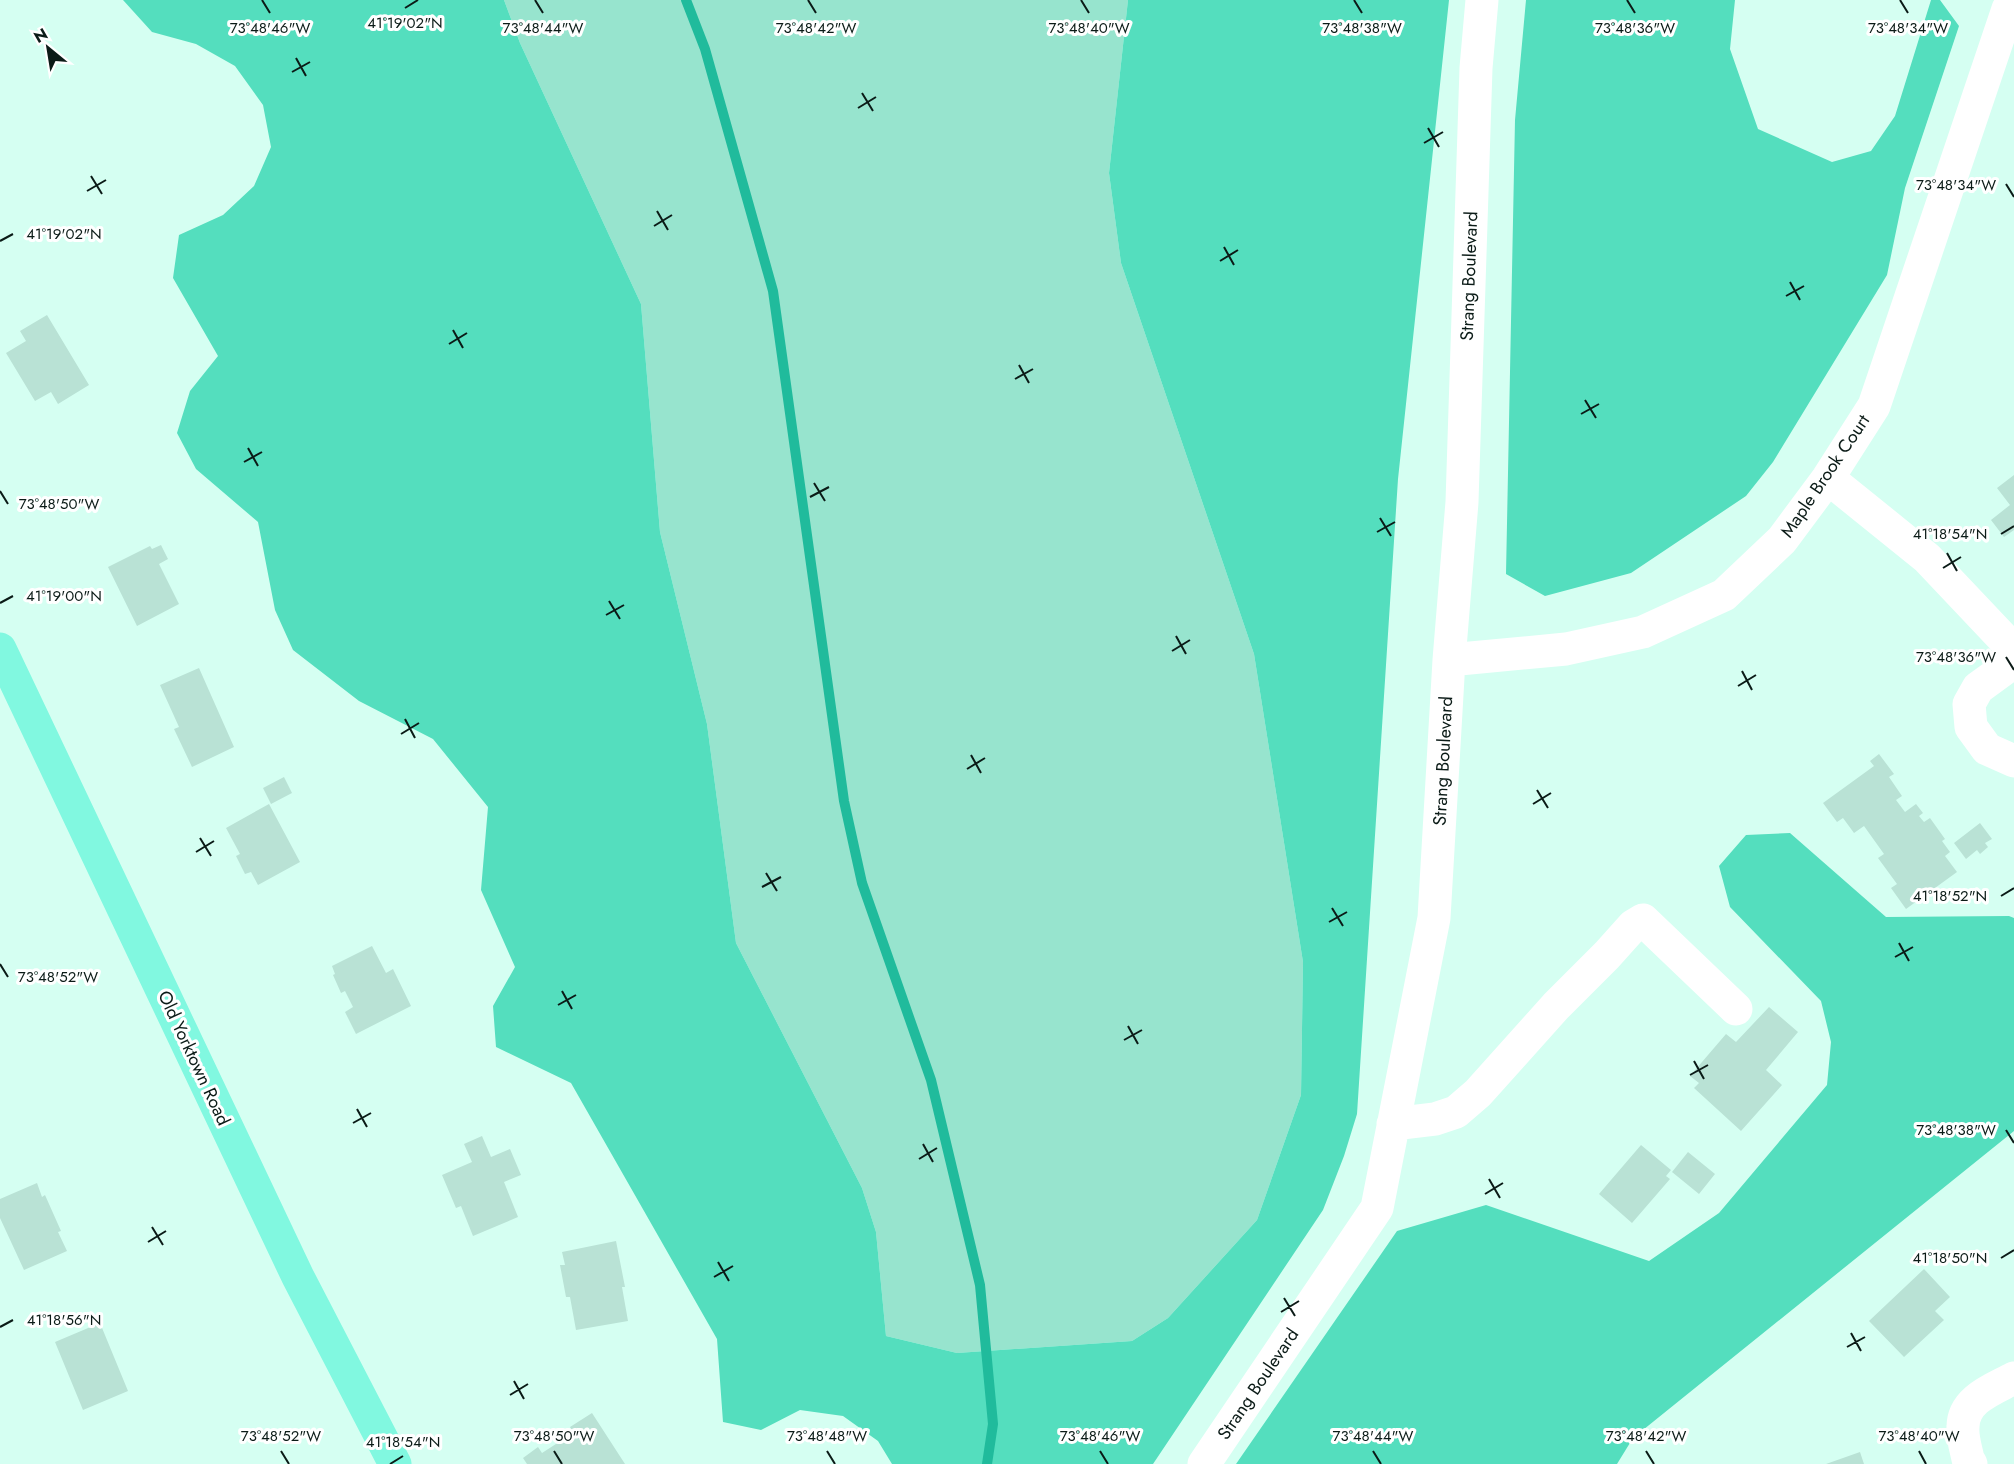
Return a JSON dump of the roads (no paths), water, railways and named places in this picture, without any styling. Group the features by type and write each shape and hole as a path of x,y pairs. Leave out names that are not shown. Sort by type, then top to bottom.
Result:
{"main road":[{"name":"Old Yorktown Road","path":"0,649 293,1267 395,1464"}],"street":[{"name":"Strang Boulevard","path":"1204,1464 1377,1208 1434,918 1449,660 1462,502 1476,68 1482,0"},
{"name":"Maple Brook Court","path":"1449,660 1566,649 1643,633 1724,595 1782,540 1828,478 1874,405 2008,9 2014,0"},
{"path":"1828,478 1927,558 2014,650"},
{"path":"2014,662 1978,688 1969,704 1971,727 1987,749 2014,761"},
{"path":"1394,1125 1434,1119 1456,1112 1478,1093 1556,1006 1633,926 1644,920 1736,1009"},
{"path":"1971,1464 1962,1427 1966,1412 1976,1399 2014,1378"}],"waterway":[{"path":"686,0 705,49 773,291 844,801 862,883 931,1080 980,1285 993,1424 987,1464"}]}
